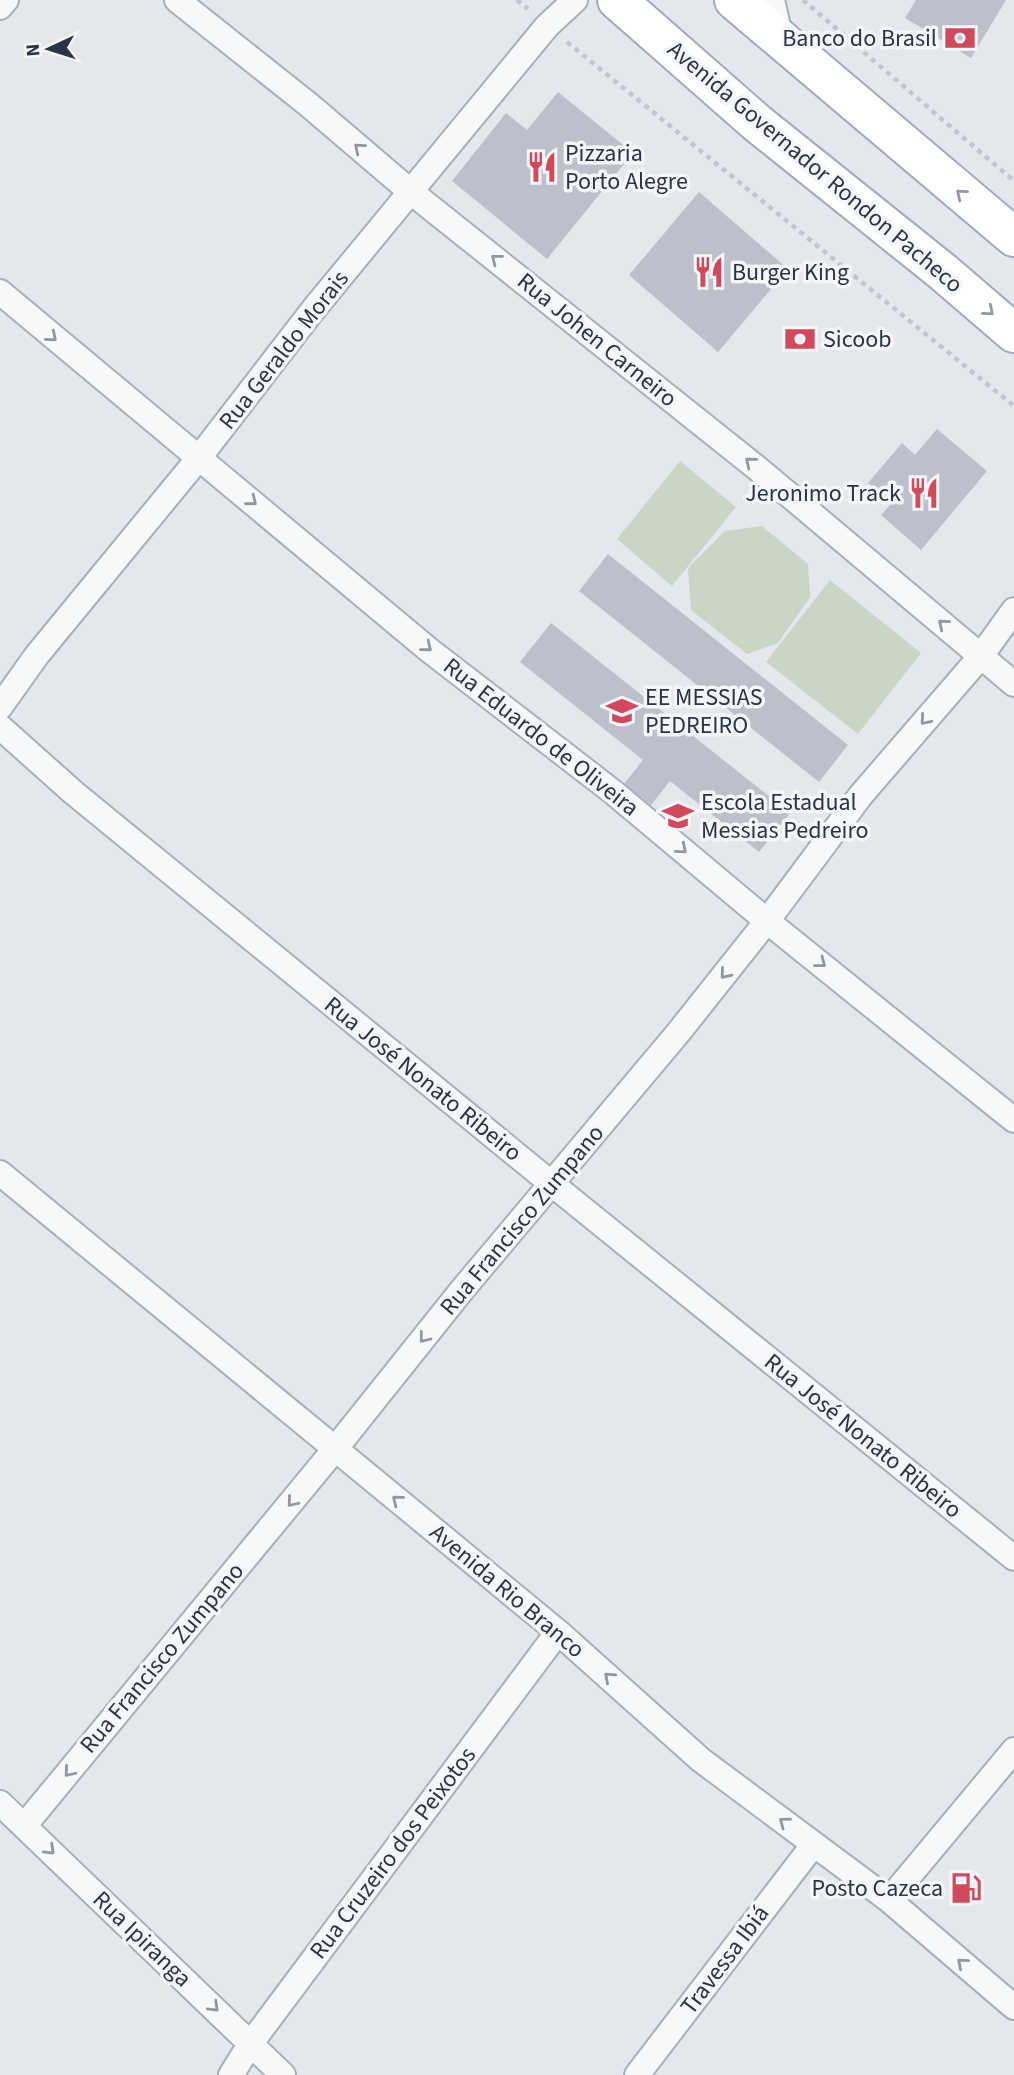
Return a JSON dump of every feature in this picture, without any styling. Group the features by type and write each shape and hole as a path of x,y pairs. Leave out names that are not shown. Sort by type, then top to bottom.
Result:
{"main road":[{"name":"Avenida Governador Rondon Pacheco","path":"617,0 757,123 943,272 1014,333"},
{"path":"734,0 1014,237"}],"street":[{"path":"0,7 6,0"},
{"name":"Rua Johen Carneiro","path":"177,0 309,105 411,192 757,468 1014,684"},
{"name":"Rua Geraldo Morais","path":"0,707 37,655 198,459 313,310 547,26 575,0"},
{"path":"772,0 781,40"},
{"name":"Rua Eduardo de Oliveira","path":"0,292 429,650 614,792 767,921 1014,1120"},
{"name":"Rua Francisco Zumpano","path":"24,1826 767,921 860,795 981,656 1014,610"},
{"name":"Rua José Nonato Ribeiro","path":"0,727 74,793 1014,1558"},
{"name":"Avenida Rio Branco","path":"0,1173 558,1632 701,1760 889,1900 1014,2007"},
{"name":"Rua Cruzeiro dos Peixotos","path":"231,2075 251,2043 558,1632"},
{"path":"889,1900 1014,1749"},
{"name":"Rua Ipiranga","path":"0,1803 283,2075"},
{"name":"Travessa Ibiá","path":"637,2075 814,1844"}],"path":[{"path":"517,0 1014,406"},
{"path":"803,0 1014,181"}],"green space":[{"path":"680,461 736,507 672,586 617,539"},
{"name":"EE MESSIAS PEDREIRO","path":"762,526 808,564 810,597 778,643 747,654 691,610 688,568 725,531"},
{"name":"EE MESSIAS PEDREIRO","path":"830,580 921,653 858,734 766,662"}],"building":[{"name":"Banco do Brasil","path":"916,0 1006,0 971,58 905,18"},
{"name":"Pizzaria Porto Alegre","path":"558,92 633,153 547,259 452,181 506,113 527,130"},
{"name":"Burger King","path":"699,192 788,269 718,352 629,275"},
{"name":"Jeronimo Track","path":"937,429 987,471 921,550 881,515 891,504 868,483 902,443 915,455"},
{"name":"EE MESSIAS PEDREIRO","path":"608,554 848,745 819,782 579,591"},
{"name":"EE MESSIAS PEDREIRO","path":"551,623 790,813 759,852 670,781 651,805 624,784 643,760 520,662"}],"place":[{"name":"Banco do Brasil","path":"960,38"},
{"name":"Pizzaria Porto Alegre","path":"542,167"},
{"name":"Burger King","path":"709,272"},
{"name":"Sicoob","path":"800,339"},
{"name":"Jeronimo Track","path":"924,493"},
{"name":"EE MESSIAS PEDREIRO","path":"622,711"},
{"name":"Escola Estadual Messias Pedreiro","path":"678,816"},
{"name":"Posto Cazeca","path":"966,1888"}]}
